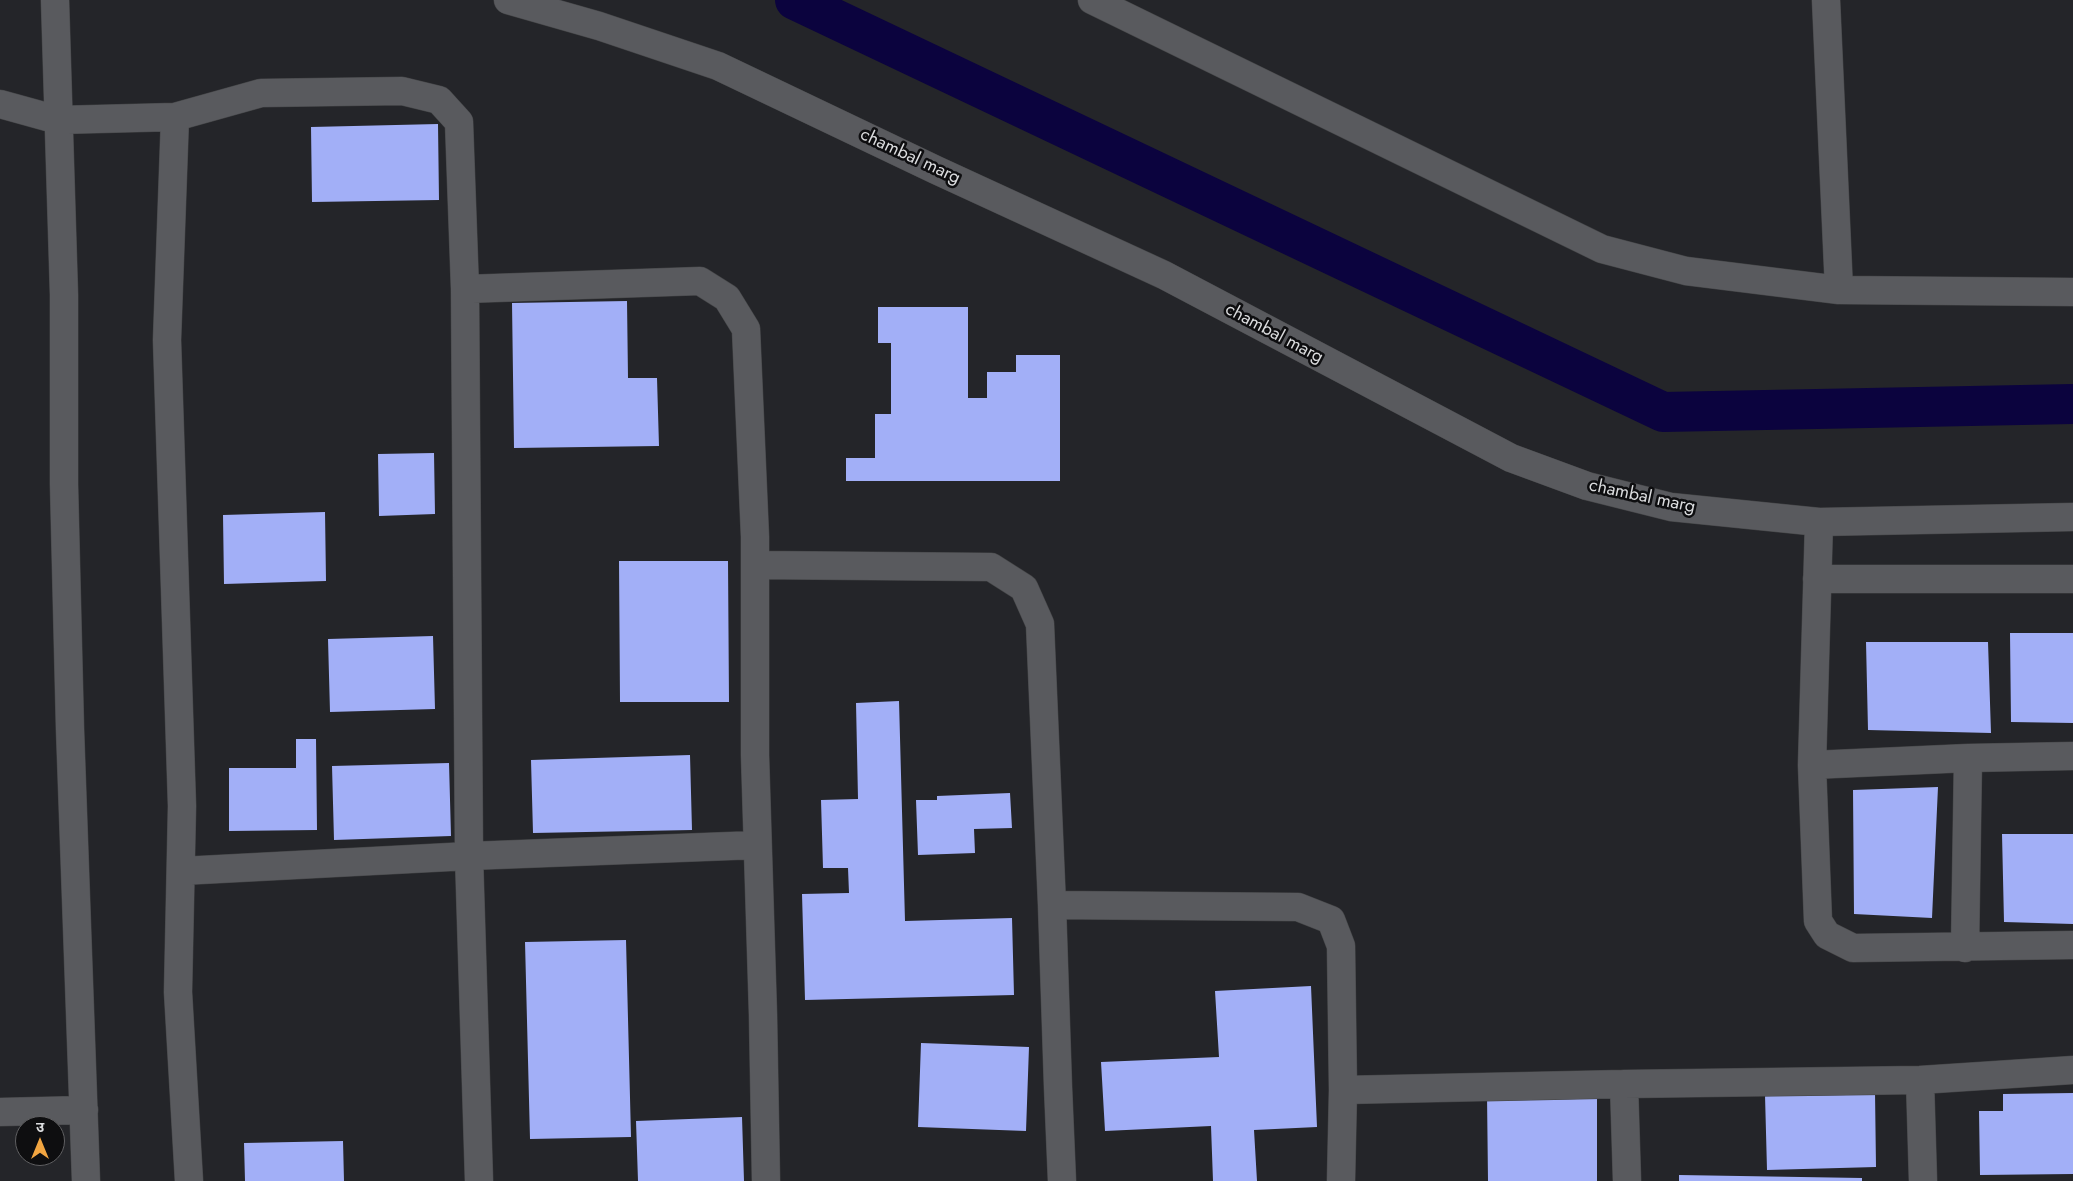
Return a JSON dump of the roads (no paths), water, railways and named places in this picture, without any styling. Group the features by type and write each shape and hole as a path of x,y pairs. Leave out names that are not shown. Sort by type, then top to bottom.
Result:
{"street":[{"path":"55,0 64,295 64,484 70,729 86,1181"},
{"name":"chambal marg","path":"508,0 599,26 718,66 936,170 1164,275 1511,458 1587,486 1671,508 1819,522 2073,517"},
{"path":"1092,0 1602,248 1686,271 1839,290 2073,292"},
{"path":"1826,0 1839,290"},
{"path":"0,104 58,120 175,116 261,93 402,91 439,100 459,122 465,289 469,856 479,1181"},
{"path":"175,116 166,340 182,796 178,992 189,1181"},
{"path":"465,289 700,281 727,298 746,329 754,565 754,754 766,1181"},
{"path":"1819,522 1812,764 1818,921 1827,935 1853,948 1965,948 2073,945"},
{"path":"754,565 991,567 1024,588 1040,624 1062,1181"},
{"path":"1817,579 2073,579"},
{"path":"1812,764 2073,756"},
{"path":"1965,948 1968,758"},
{"path":"181,871 469,856 757,845"},
{"path":"1052,905 1298,907 1331,920 1341,946 1341,1181"},
{"path":"1342,1090 1920,1080 2073,1070"},
{"path":"1920,1080 1923,1181"},
{"path":"1624,1084 1627,1181"},
{"path":"0,1112 84,1110"}],"waterway":[{"path":"795,0 1663,412 2073,404"}]}
